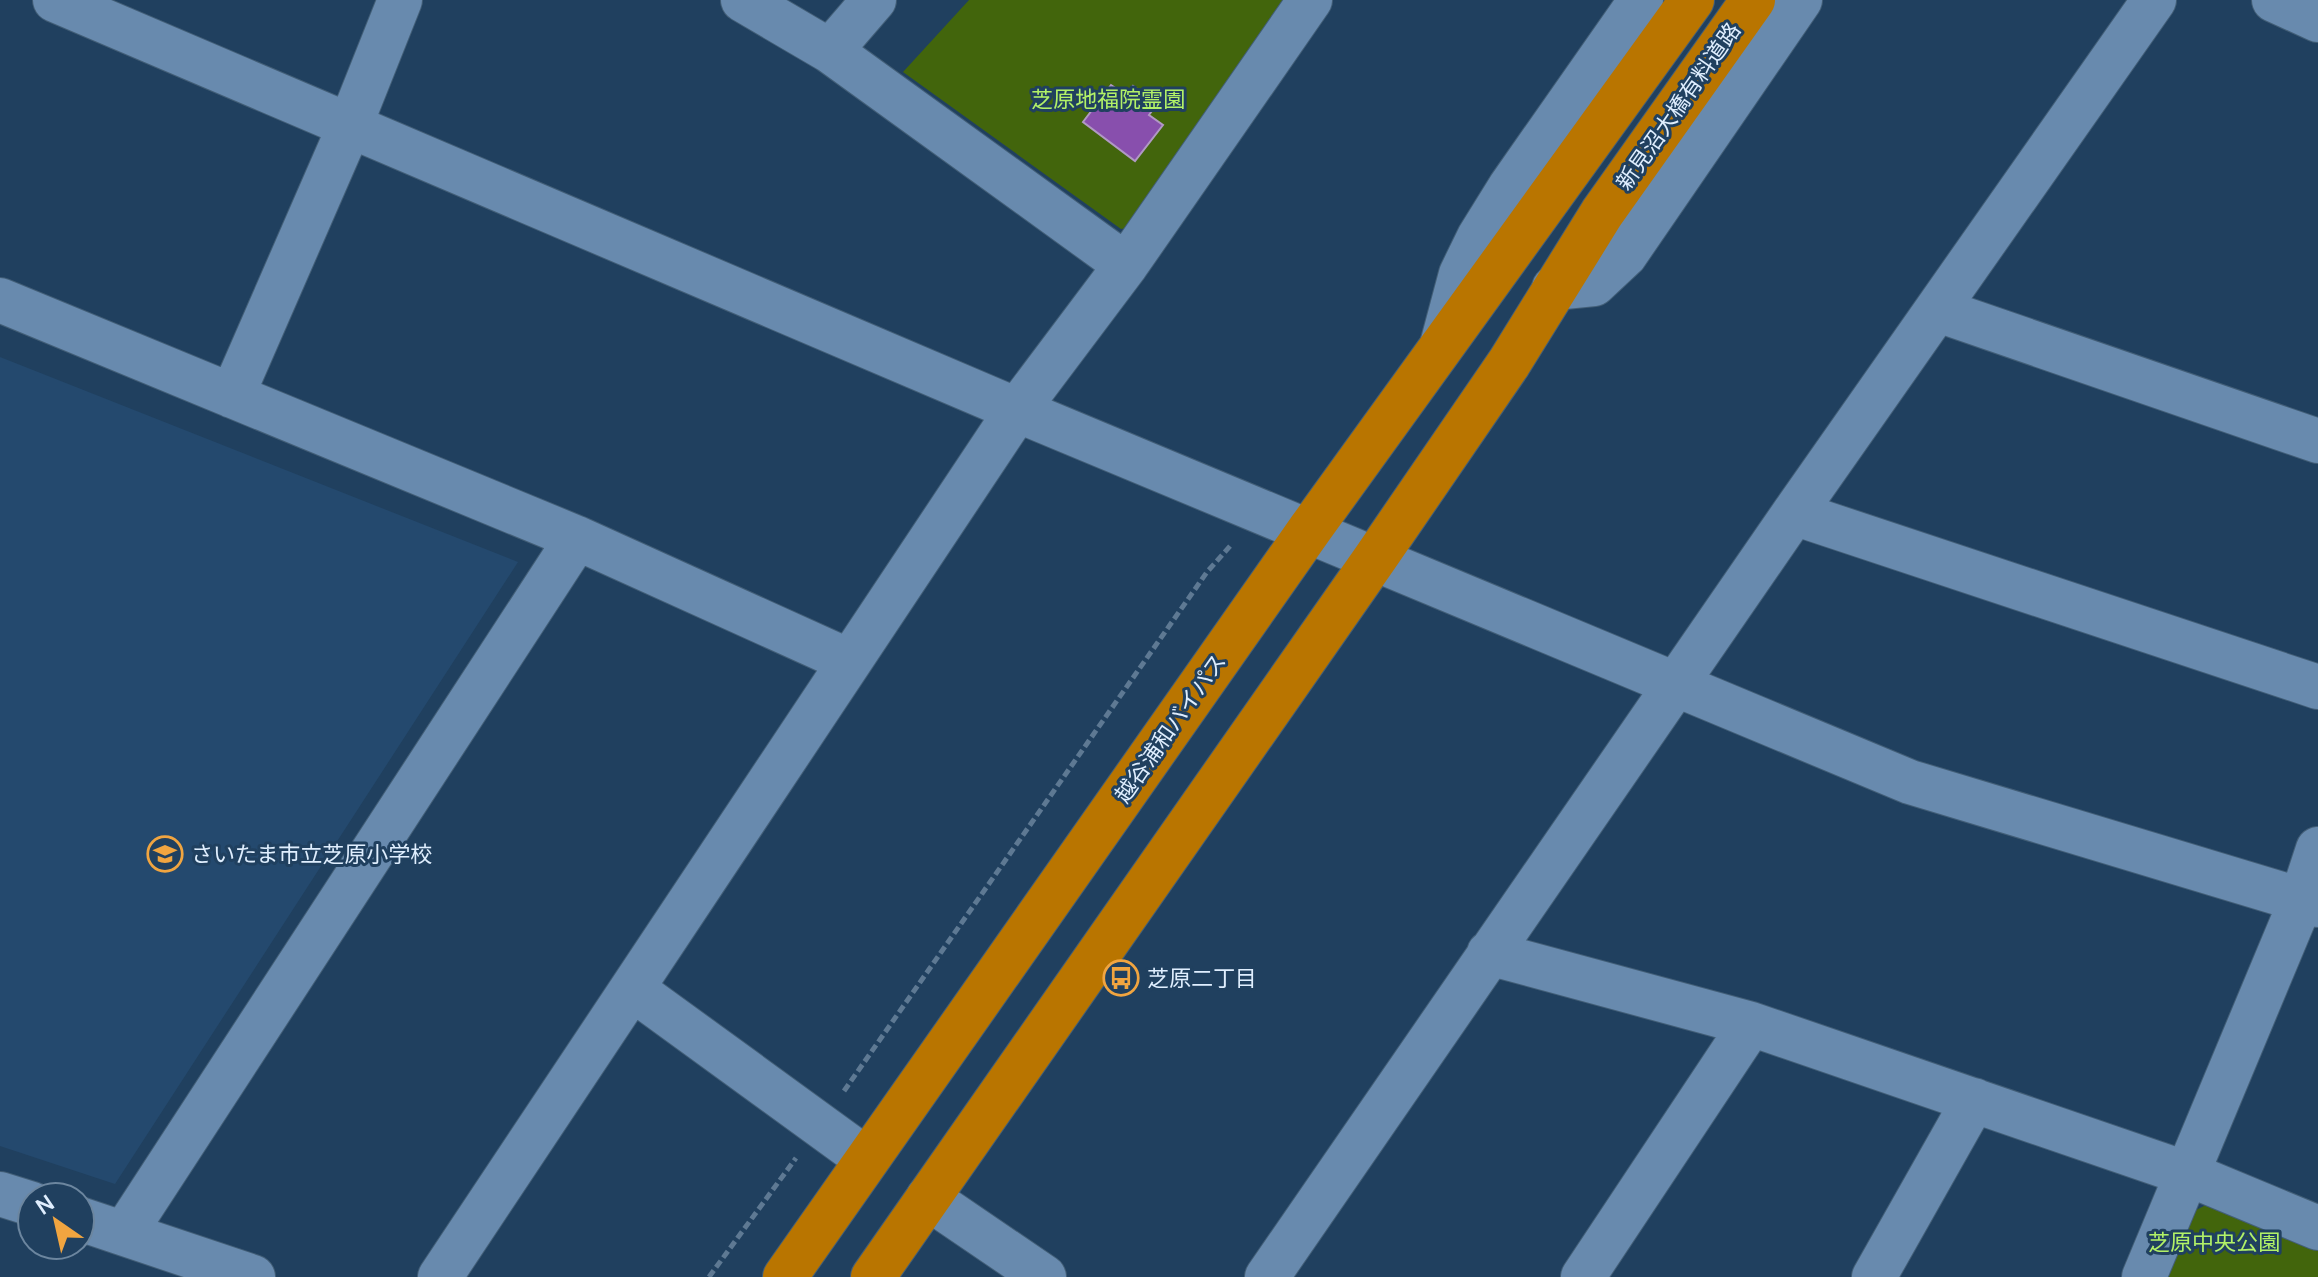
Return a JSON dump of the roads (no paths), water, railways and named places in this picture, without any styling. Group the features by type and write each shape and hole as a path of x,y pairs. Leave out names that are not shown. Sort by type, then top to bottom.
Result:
{"highway":[{"name":"越谷浦和バイパス","path":"785,1277 865,1158 1310,529 1692,0"},
{"name":"新見沼大橋有料道路","path":"1554,288 1602,213 1753,0"},
{"path":"873,1277 1376,557 1509,363 1554,288"}],"street":[{"path":"55,0 351,123 1017,410 1310,529 1910,782 2310,903"},
{"path":"232,396 351,123 400,0"},
{"path":"743,0 830,51 1126,265"},
{"path":"830,51 874,0"},
{"path":"440,1277 634,990 1017,410 1126,265 1310,0"},
{"path":"1442,345 1461,274 1479,237 1641,0"},
{"path":"1554,288 1594,284 1625,255 1800,0"},
{"path":"1267,1277 1794,513 2154,0"},
{"path":"2274,0 2318,20"},
{"path":"0,300 577,538 849,661"},
{"path":"1938,310 2318,441"},
{"path":"1794,513 2318,687"},
{"path":"125,1232 577,538"},
{"path":"2144,1277 2310,903 2318,849"},
{"path":"1489,953 1751,1024 2188,1174 2318,1228"},
{"path":"634,990 865,1158"},
{"path":"1583,1277 1751,1024"},
{"path":"1874,1277 1974,1100"},
{"path":"928,1198 1044,1277"},
{"path":"96,1224 253,1277"}],"place":[{"name":"さいたま市立芝原小学校","path":"165,854"},
{"name":"芝原二丁目","path":"1121,978"}],"park label":[{"name":"芝原地福院霊園","path":"1108,99"},
{"name":"芝原中央公園","path":"2214,1242"}]}
